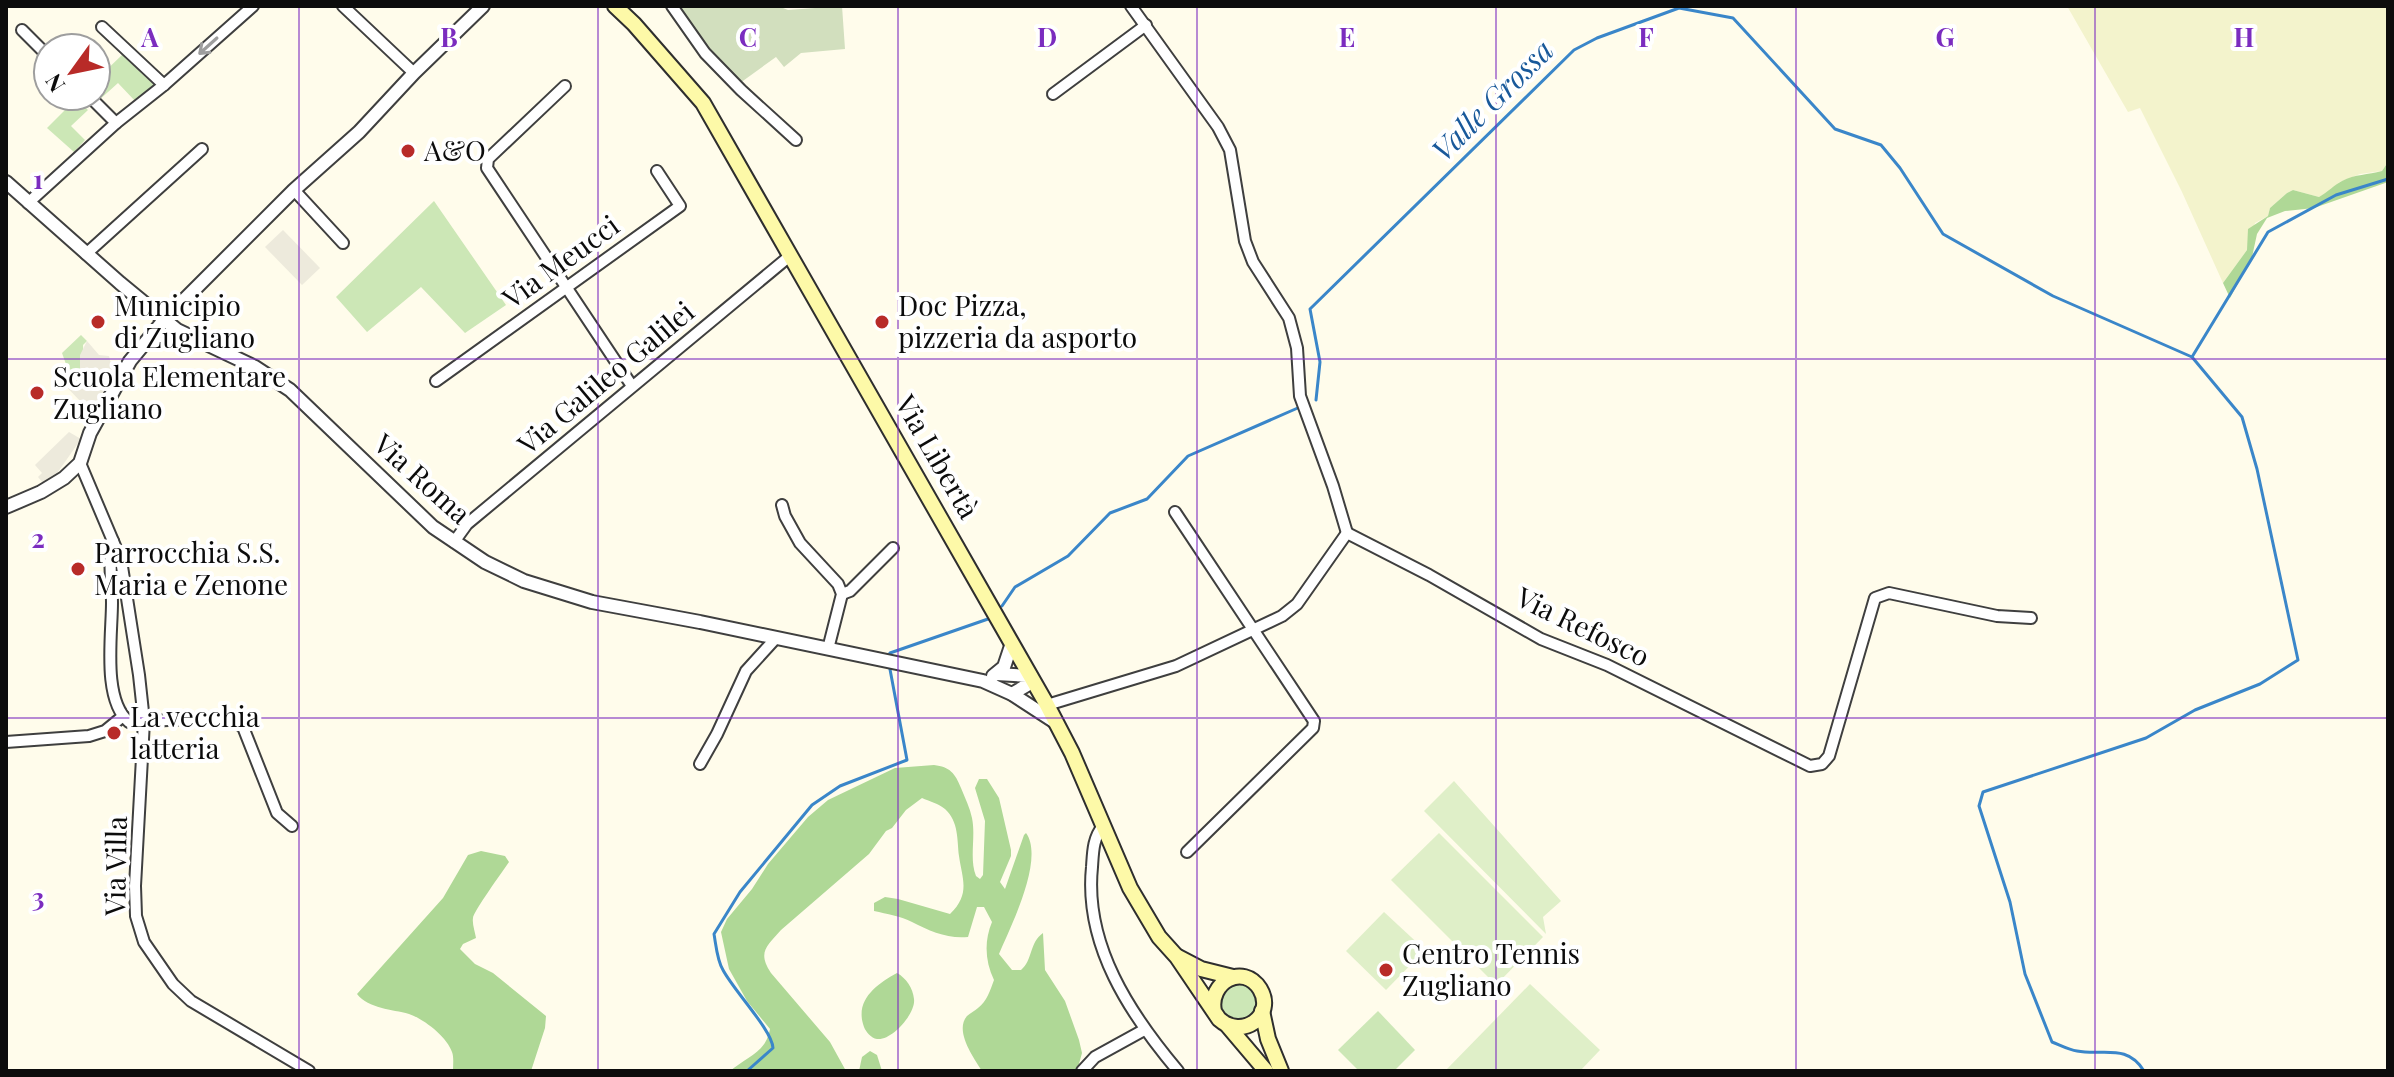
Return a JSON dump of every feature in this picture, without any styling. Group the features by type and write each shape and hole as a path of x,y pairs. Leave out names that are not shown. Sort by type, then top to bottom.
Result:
{"main road":[{"name":"Via Libertà","path":"615,6 703,103 1047,705 1130,888 1159,937 1177,957 1214,1011"},
{"name":"Via Libertà","path":"1177,957 1201,969 1233,977"},
{"path":"1266,1071 1214,1011 1216,990 1233,977 1246,978 1259,988 1263,996 1262,1011 1268,1039 1281,1071"},
{"path":"1226,1025 1243,1028 1262,1011"}],"street":[{"path":"28,203 253,6"},
{"path":"343,6 414,73"},
{"path":"6,507 41,492 64,478 80,463 90,433 130,361 164,320 294,190 359,132 483,6"},
{"path":"672,6 705,53 796,140"},
{"path":"1047,705 1176,666 1282,616 1297,604 1347,533 1300,396 1297,348 1289,318 1253,262 1245,241 1230,150 1218,127 1131,6"},
{"path":"1053,94 1146,25"},
{"path":"102,27 164,85"},
{"path":"22,30 32,40"},
{"path":"565,86 488,159 487,168 632,386"},
{"path":"105,112 116,123"},
{"path":"86,254 202,149"},
{"name":"Via Meucci","path":"436,381 680,206 657,171"},
{"name":"Via Roma","path":"6,182 177,330 255,367 290,390 433,527 485,562 524,581 592,602 983,681 1012,694 1055,722"},
{"path":"294,190 343,243"},
{"name":"Via Galileo Galilei","path":"454,542 467,524 791,255"},
{"name":"Via Villa","path":"80,463 113,539 125,581 144,721 135,886 136,916 144,942 173,984 191,1001 309,1071"},
{"path":"782,505 800,543 838,584 842,594 828,649"},
{"path":"1175,512 1314,721 1313,728 1187,852"},
{"name":"Via Refosco","path":"1347,533 1429,575 1541,639 1607,665 1810,766 1822,764 1829,756 1875,598 1889,593 1997,616 2031,618"},
{"path":"113,539 111,672 122,717 129,722 227,717 233,720 243,727 277,813 292,826"},
{"path":"842,594 850,591 893,548"},
{"path":"700,764 746,671 776,638"},
{"path":"983,681 1004,667 1012,643"},
{"path":"996,674 1031,676 1027,685 1012,694"},
{"path":"6,742 89,736 105,731 122,717"},
{"path":"1103,826 1094,847 1091,903 1097,936 1128,1006 1178,1071"},
{"path":"1082,1071 1095,1057 1144,1030"}],"green space":[{"path":"676,6 778,6 788,10 842,6 845,49 801,53 784,67 776,57 740,83 705,46"},
{"path":"2067,6 2388,6 2388,162 2382,171 2360,174 2340,182 2319,197 2293,190 2287,193 2270,208 2268,216 2255,223 2247,250 2223,283 2140,108 2128,112"},
{"path":"122,55 154,85 136,102 118,83 112,88 112,65"},
{"path":"63,112 86,112 71,126 85,140 74,152 47,128"},
{"path":"2388,162 2388,182 2314,208 2285,211 2267,218 2257,234 2252,257 2230,298 2223,283 2247,250 2248,229 2268,216 2270,208 2287,193 2293,190 2319,197 2347,179 2382,171"},
{"path":"434,201 506,305 465,333 421,287 367,332 336,297"},
{"path":"81,335 87,341 83,345 84,374 79,378 67,367 62,353"},
{"path":"934,765 948,769 959,783 971,814 974,869 980,879 983,875 985,821 975,788 979,779 987,779 999,798 1011,850 1000,882 1005,889 1026,833 1031,845 1029,876 999,954 1012,970 1021,970 1043,933 1045,970 1065,1001 1079,1040 1082,1053 1077,1071 982,1071 970,1052 964,1037 964,1022 984,1002 994,980 987,951 992,922 984,907 977,907 968,937 939,934 903,918 874,911 874,903 885,897 950,914 961,900 963,879 955,825 945,809 922,798 886,831 869,854 781,930 764,954 771,973 830,1042 846,1071 730,1071 760,1049 770,1029 747,1001 729,969 721,932 727,919 768,864 808,817 828,800 895,768"},
{"path":"1454,781 1561,901 1543,917 1546,934 1424,811"},
{"path":"1439,833 1543,937 1496,985 1391,880"},
{"path":"481,851 505,856 509,862 474,914 476,938 463,944 460,949 475,964 493,973 546,1016 531,1071 453,1071 452,1052 445,1040 428,1024 409,1014 374,1006 357,994 443,898 468,855"},
{"name":"Centro Tennis Zugliano","path":"1384,912 1425,950 1386,990 1346,951"},
{"path":"897,973 911,987 914,1005 896,1031 883,1038 875,1038 864,1027 862,1009 869,994"},
{"path":"1238,984 1251,989 1256,1002 1251,1015 1238,1020 1225,1015 1220,1002 1225,989"},
{"path":"1530,984 1600,1050 1580,1071 1445,1071"},
{"path":"1378,1011 1415,1050 1394,1071 1359,1071 1338,1050"},
{"path":"870,1051 877,1055 882,1071 859,1071 862,1057"}],"shaded area":[{"path":"283,230 320,268 302,285 265,247"},
{"path":"87,341 99,355 109,356 111,364 125,367 98,412 84,405 56,376 67,367 78,378 83,374 80,355"},
{"path":"69,432 81,439 53,479 44,484 38,477 42,473 35,465"}],"waterway":[{"name":"Valle Grossa","path":"1316,400 1320,362 1310,309 1574,50 1597,38 1679,8 1733,18 1835,129 1881,145 1900,168 1943,234 2053,296 2192,357 2242,417 2257,469 2298,660 2260,684 2195,710 2146,738 1983,792 1979,806 2010,902 2025,974 2052,1042 2077,1051 2122,1054 2137,1062 2144,1071"},
{"path":"2192,357 2268,232 2336,195 2388,179"},
{"path":"1002,606 1015,587 1068,556 1110,513 1147,499 1188,456 1300,407"},
{"name":"Valle Grossa","path":"888,657 890,653 988,619"},
{"name":"Valle Grossa","path":"747,1071 773,1048 766,1031 723,970 714,934 740,892 812,805 840,786 907,760 889,664"}],"place":[{"name":"A&O","path":"408,151"},
{"name":"Municipio di Zugliano","path":"98,322"},
{"name":"Doc Pizza, pizzeria da asporto","path":"882,322"},
{"name":"Scuola Elementare Zugliano","path":"37,393"},
{"name":"Parrocchia S.S. Maria e Zenone","path":"78,569"},
{"name":"La vecchia latteria","path":"114,733"},
{"name":"Centro Tennis Zugliano","path":"1386,970"}]}
